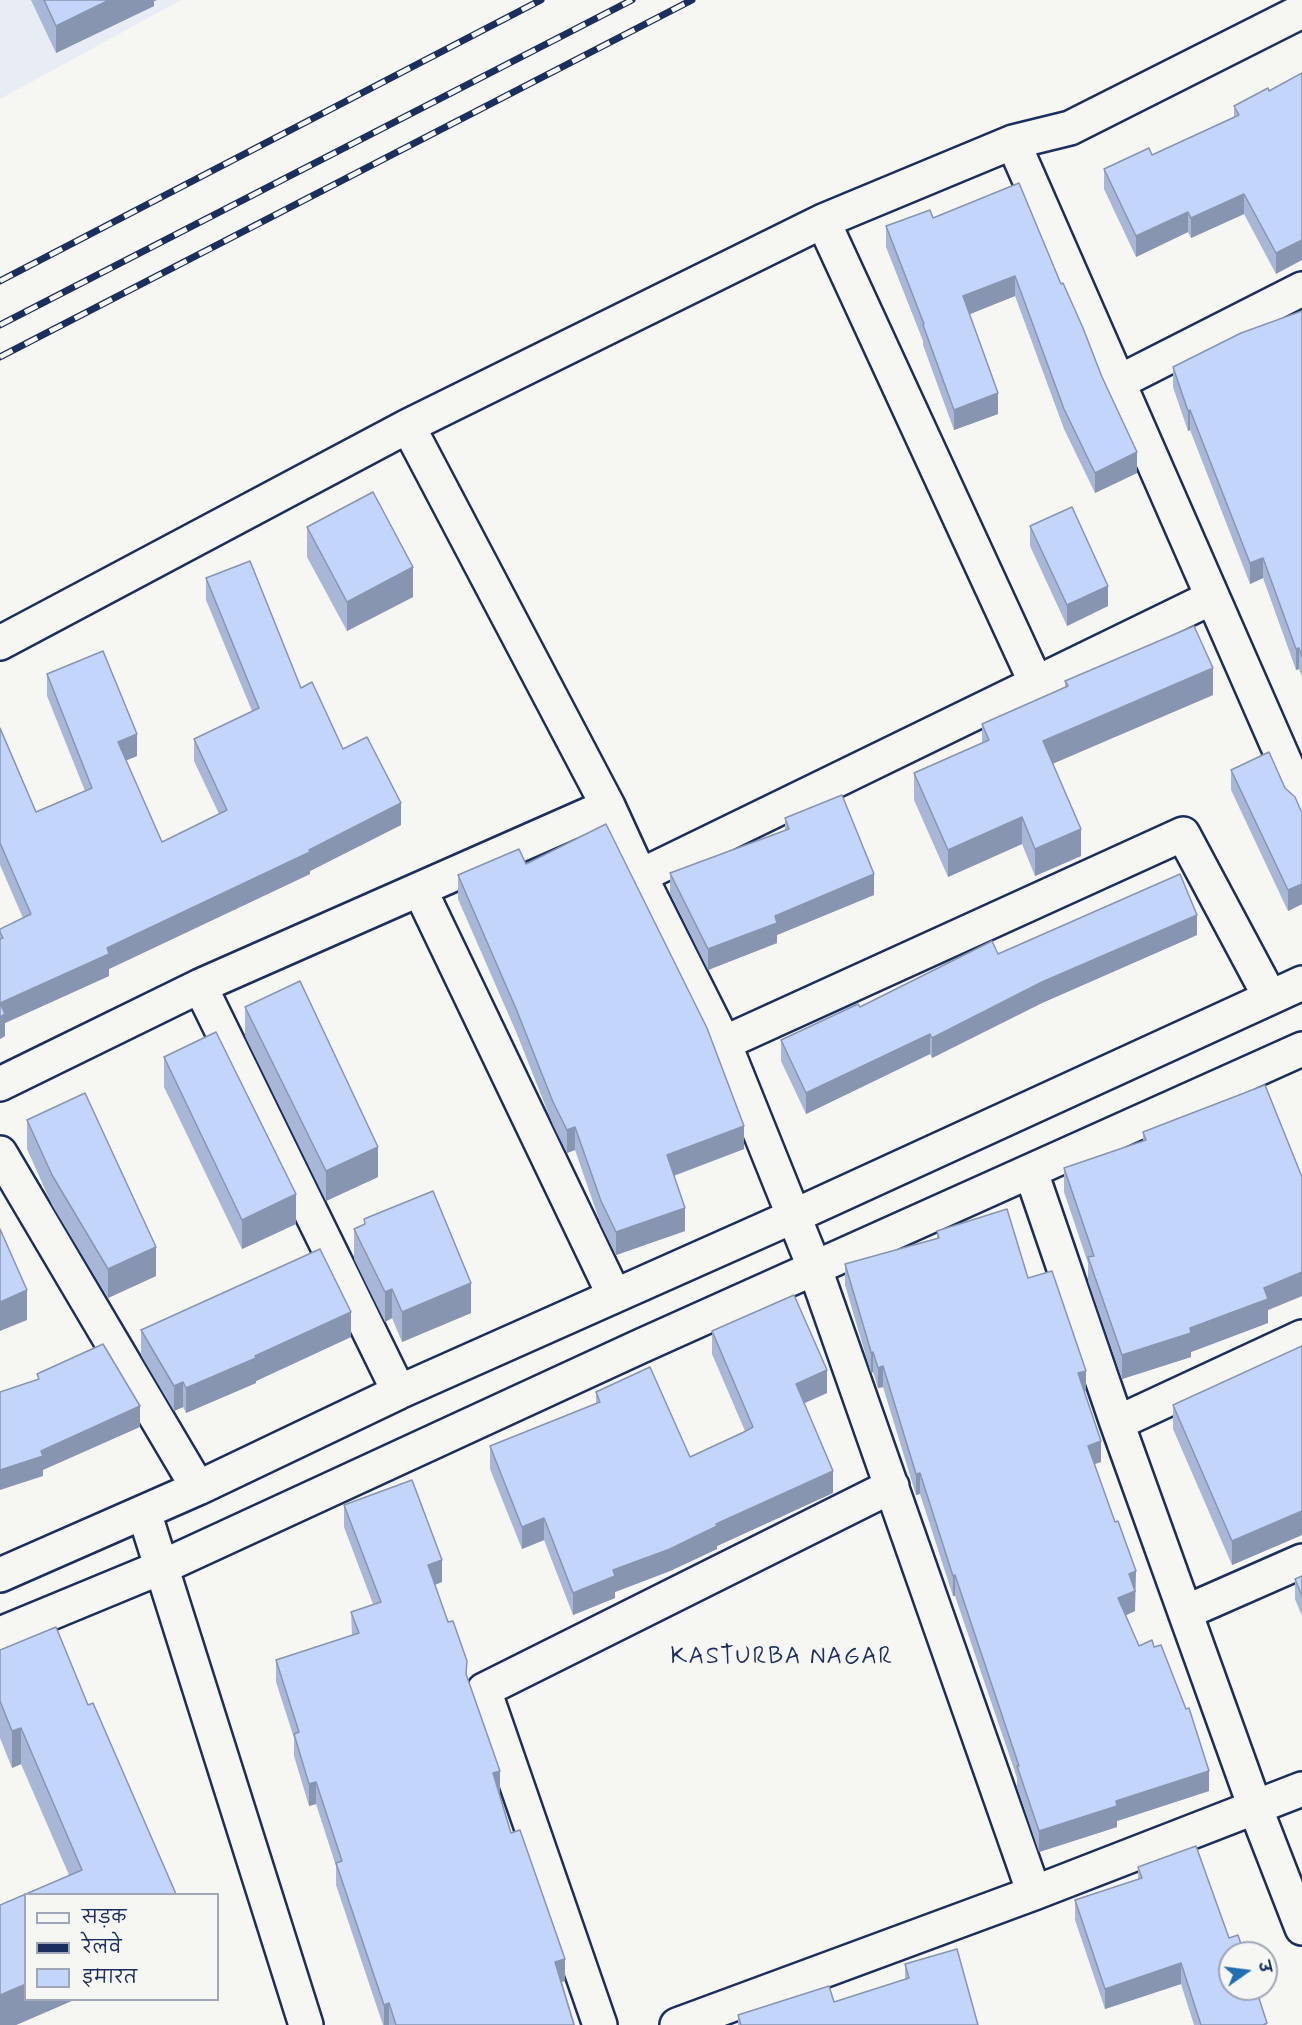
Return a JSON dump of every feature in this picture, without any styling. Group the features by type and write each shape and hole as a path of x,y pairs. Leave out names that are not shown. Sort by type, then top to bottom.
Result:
{"street":[{"path":"0,643 408,426 823,221 1013,142 1070,128 1302,10"},
{"path":"1013,142 1211,598 1302,801"},
{"path":"823,221 1036,683"},
{"path":"1119,382 1302,290"},
{"path":"408,426 608,806 640,876 724,1043 814,1269 1034,1893"},
{"path":"640,876 1211,598"},
{"path":"0,1084 200,986 608,806"},
{"path":"724,1043 1183,834 1270,997"},
{"path":"420,890 614,1295"},
{"path":"0,1575 198,1488 399,1392 794,1216 1156,1052 1302,983"},
{"path":"200,986 399,1392"},
{"path":"0,1634 162,1567 641,1346 1302,1048"},
{"path":"0,1153 198,1488"},
{"path":"1031,1172 1117,1423 1255,1807 1302,1928"},
{"path":"1117,1423 1302,1337"},
{"path":"600,2025 484,1690 892,1486"},
{"path":"144,1512 306,2025"},
{"path":"1186,1612 1302,1561"},
{"path":"677,2025 1034,1893 1302,1789"}],"shaded area":[{"path":"0,0 181,0 0,99"}],"building":[{"path":"44,0 109,0 56,26"},
{"path":"1302,73 1302,240 1276,253 1244,194 1191,218 1188,212 1136,236 1104,169 1149,148 1152,155 1239,115 1234,106"},
{"path":"1019,183 1061,284 1063,283 1102,377 1137,452 1095,473 1064,409 1015,276 963,296 998,393 954,410 886,226 930,210 933,218"},
{"path":"1302,311 1302,657 1299,648 1296,649 1263,558 1250,563 1190,410 1188,411 1173,367 1241,333"},
{"path":"373,492 413,567 347,602 307,527"},
{"path":"1072,507 1108,586 1067,605 1030,526"},
{"path":"250,561 301,688 312,682 343,749 367,737 401,803 309,850 310,852 107,948 109,954 0,1003 0,939 3,938 0,929 31,914 0,843 0,728 36,812 92,788 47,674 103,651 137,734 118,742 162,842 227,810 194,739 259,708 206,578"},
{"path":"1194,626 1213,668 1043,741 1081,829 1035,849 1022,817 948,850 914,773 989,740 982,724 1068,686 1065,681"},
{"path":"1269,752 1285,788 1295,797 1302,813 1302,884 1288,890 1231,770"},
{"path":"842,795 874,874 775,916 777,923 708,949 670,873 789,829 785,818"},
{"path":"606,824 707,1028 744,1126 667,1155 685,1208 616,1232 601,1201 575,1127 567,1130 553,1102 517,1011 458,875 519,849 526,864"},
{"path":"1180,874 1197,915 1042,982 932,1038 930,1034 806,1093 781,1040 858,1004 860,1007 992,941 998,954"},
{"path":"300,981 378,1147 326,1171 245,1007"},
{"path":"0,1003 5,1014 0,1017"},
{"path":"216,1032 296,1194 242,1220 164,1057"},
{"path":"1265,1085 1302,1177 1302,1272 1264,1288 1268,1299 1190,1328 1191,1333 1122,1355 1088,1257 1094,1256 1064,1168 1146,1140 1143,1132"},
{"path":"85,1093 156,1247 108,1269 52,1175 27,1120"},
{"path":"433,1191 471,1283 402,1312 392,1289 385,1292 354,1229 365,1224 364,1219"},
{"path":"1007,1209 1028,1278 1052,1271 1086,1371 1078,1373 1101,1441 1088,1446 1115,1522 1118,1521 1136,1571 1129,1574 1135,1591 1118,1598 1139,1646 1152,1640 1154,1647 1161,1645 1186,1709 1189,1708 1209,1771 1116,1801 1117,1806 1039,1831 920,1473 916,1474 883,1366 878,1368 873,1352 871,1353 845,1264 939,1238 937,1231"},
{"path":"0,1229 27,1290 0,1302"},
{"path":"320,1249 351,1312 255,1356 256,1358 186,1388 183,1382 174,1386 141,1330"},
{"path":"794,1295 827,1370 796,1384 833,1471 716,1524 717,1526 670,1549 613,1570 615,1576 573,1593 544,1518 522,1527 490,1446 600,1402 596,1392 650,1367 690,1457 744,1432 753,1427 712,1331"},
{"path":"103,1344 140,1406 41,1451 43,1456 0,1470 0,1392 39,1379 37,1374"},
{"path":"1302,1346 1302,1511 1232,1541 1173,1405"},
{"path":"412,1480 442,1560 428,1565 448,1622 453,1621 467,1661 466,1674 500,1771 493,1773 511,1833 520,1830 565,1959 555,1962 574,2025 396,2025 389,2003 384,2005 336,1863 342,1861 316,1782 309,1784 294,1734 299,1732 276,1660 359,1633 351,1612 381,1602 344,1505"},
{"path":"1302,1576 1302,1596 1295,1579"},
{"path":"56,1627 88,1705 93,1703 176,1893 28,1893 82,1870 21,1728 12,1731 0,1701 0,1650"},
{"path":"1196,1846 1229,1938 1238,1935 1240,1941 1218,1941 1218,2001 1260,2001 1267,2023 1263,2025 1201,2025 1181,1963 1105,1989 1075,1900 1142,1878 1138,1867"},
{"path":"24,1895 24,1985 0,1995 0,1905"},
{"path":"957,1949 978,2025 741,2025 738,2015 829,1986 834,2002 909,1978 905,1964"}],"railway":[{"path":"0,281 541,0"},
{"path":"0,325 632,0"},
{"path":"0,357 692,0"}],"district":[{"name":"KASTURBA NAGAR","path":"782,1658"}]}
